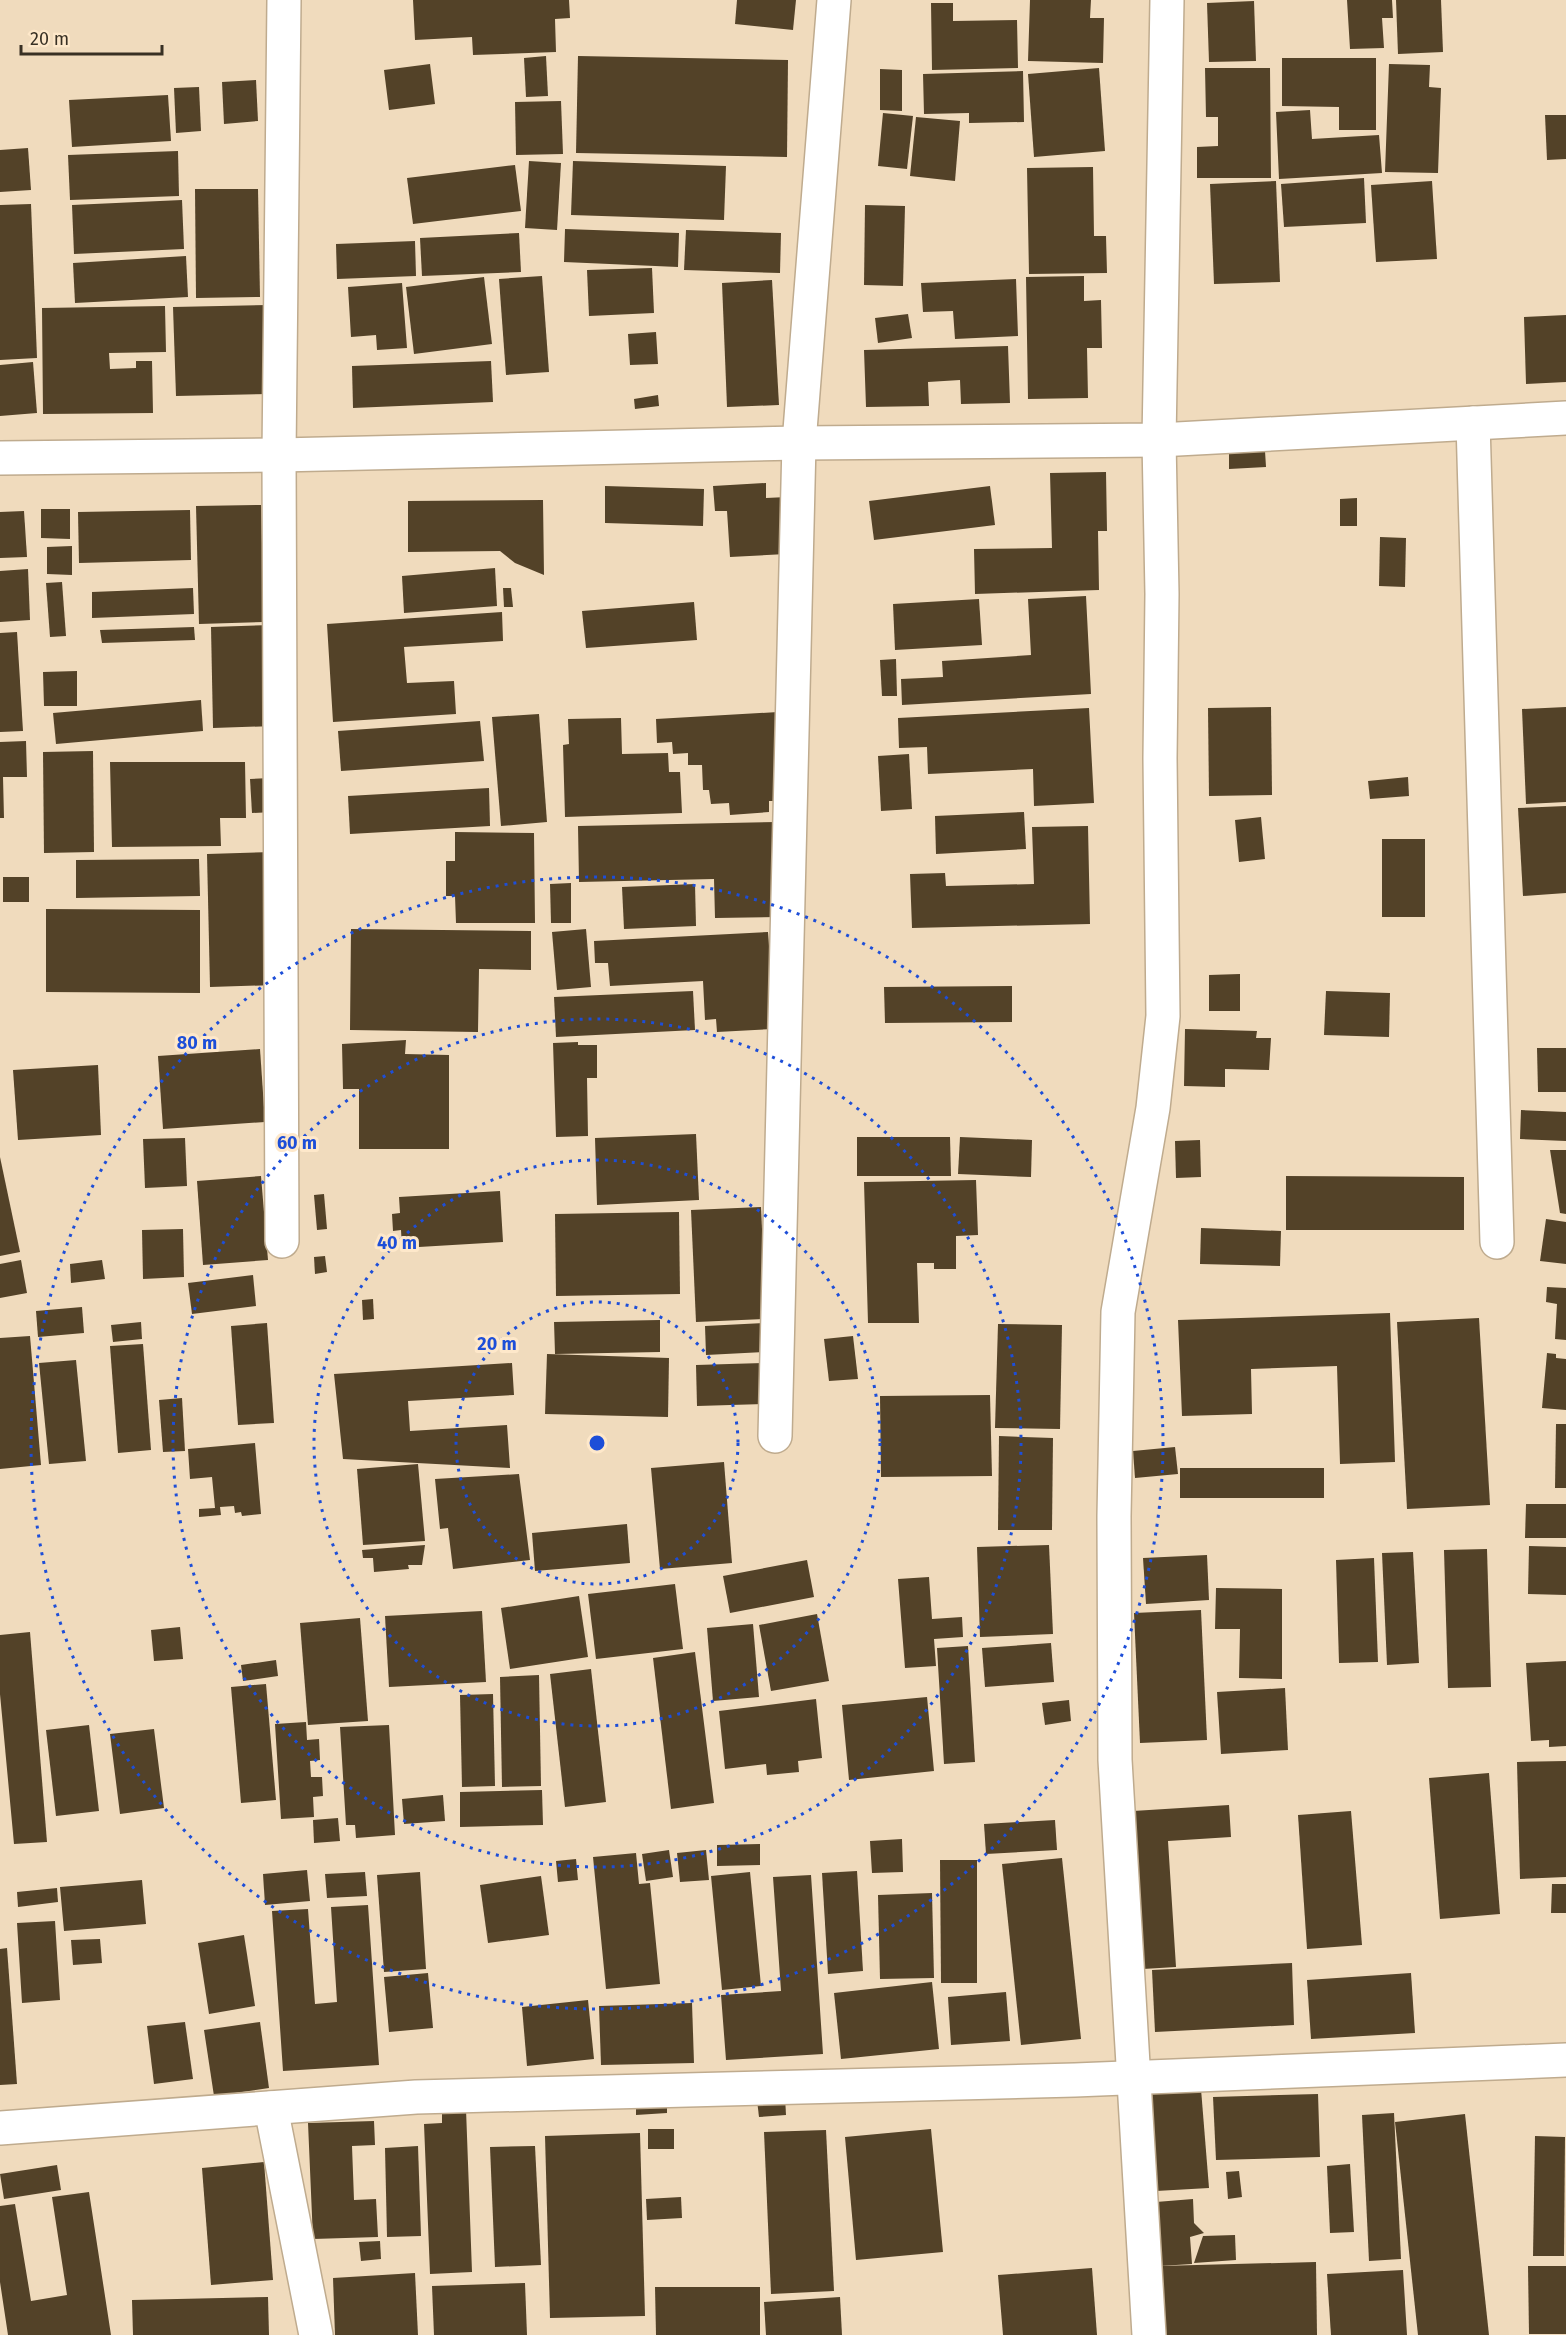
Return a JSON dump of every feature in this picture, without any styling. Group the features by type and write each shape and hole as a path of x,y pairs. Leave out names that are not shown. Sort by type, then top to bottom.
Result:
{"street":[{"path":"282,1241 279,455 284,0"},
{"path":"775,1436 799,443 834,0"},
{"path":"1149,2335 1115,1760 1115,1504 1118,1312 1153,1108 1163,1016 1160,758 1162,594 1159,440 1167,0"},
{"path":"0,458 279,455 799,443 1159,440 1566,418"},
{"path":"1473,423 1497,1242"},
{"path":"0,2128 416,2097 1075,2080 1566,2060"},
{"path":"271,2108 316,2335"}],"building":[{"path":"413,0 569,0 570,18 555,19 556,52 473,55 472,37 415,40"},
{"path":"737,0 796,0 793,30 735,24"},
{"path":"1030,0 1091,0 1090,18 1104,18 1103,63 1028,61"},
{"path":"1347,0 1392,0 1393,18 1382,18 1384,48 1350,49"},
{"path":"1396,0 1441,0 1443,52 1398,54"},
{"path":"1254,1 1256,61 1209,62 1207,3"},
{"path":"931,3 953,3 953,21 1017,20 1018,68 932,70"},
{"path":"546,56 548,96 526,97 524,58"},
{"path":"578,56 788,60 787,157 576,153"},
{"path":"1282,58 1376,58 1376,130 1339,130 1339,107 1282,106"},
{"path":"430,64 435,104 389,110 384,70"},
{"path":"1389,64 1430,65 1429,87 1441,88 1438,173 1385,172"},
{"path":"1099,68 1105,151 1034,157 1028,74"},
{"path":"1205,68 1270,68 1271,178 1197,178 1197,147 1218,146 1218,117 1206,117"},
{"path":"880,69 902,70 902,111 880,110"},
{"path":"1023,71 1024,122 969,123 969,113 924,114 923,74"},
{"path":"256,80 258,121 224,124 222,82"},
{"path":"199,87 201,131 176,133 174,88"},
{"path":"168,95 171,141 72,147 69,100"},
{"path":"561,101 563,154 516,155 515,102"},
{"path":"1310,110 1312,139 1379,135 1382,173 1279,179 1276,112"},
{"path":"883,113 913,116 907,169 878,166"},
{"path":"1545,115 1566,115 1566,159 1547,160"},
{"path":"916,117 960,121 955,181 910,176"},
{"path":"28,148 31,190 0,192 0,150"},
{"path":"178,151 179,196 70,200 68,155"},
{"path":"529,161 561,163 557,230 525,228"},
{"path":"573,161 726,166 724,220 571,215"},
{"path":"515,165 521,211 413,224 407,178"},
{"path":"1093,167 1094,236 1106,236 1107,273 1029,274 1027,168"},
{"path":"1364,178 1366,223 1284,227 1281,184"},
{"path":"1276,181 1280,282 1214,284 1210,184"},
{"path":"1432,181 1437,259 1376,262 1371,185"},
{"path":"195,189 258,189 260,297 196,298"},
{"path":"182,200 184,249 74,254 72,205"},
{"path":"31,204 37,358 0,360 0,205"},
{"path":"865,205 905,206 903,286 864,285"},
{"path":"565,229 679,233 678,267 564,262"},
{"path":"686,230 781,233 780,273 684,270"},
{"path":"519,233 521,272 422,276 420,238"},
{"path":"415,241 416,276 337,279 336,244"},
{"path":"186,256 188,297 75,303 73,263"},
{"path":"652,268 654,313 589,316 587,270"},
{"path":"542,276 549,372 506,375 499,279"},
{"path":"1084,276 1084,301 1101,300 1102,348 1087,348 1088,398 1028,399 1026,277"},
{"path":"484,277 492,344 414,354 406,287"},
{"path":"1016,279 1018,336 955,339 953,311 923,312 921,283"},
{"path":"772,280 779,405 727,407 722,283"},
{"path":"402,283 407,348 377,350 376,335 351,337 348,287"},
{"path":"268,305 271,394 176,396 173,307"},
{"path":"165,306 166,352 109,353 110,369 136,368 136,361 152,361 153,413 43,414 42,308"},
{"path":"908,314 912,338 878,343 875,318"},
{"path":"1566,315 1566,382 1526,384 1524,317"},
{"path":"656,332 658,364 630,365 628,334"},
{"path":"1008,346 1010,403 961,404 960,380 928,382 929,406 866,407 864,350"},
{"path":"491,361 493,402 353,408 352,366"},
{"path":"33,362 37,413 0,416 0,365"},
{"path":"658,395 659,406 635,409 634,399"},
{"path":"1265,451 1266,467 1229,469 1229,453"},
{"path":"1106,472 1107,531 1098,531 1099,590 975,594 974,549 1052,548 1050,473"},
{"path":"766,483 766,498 787,497 786,554 730,557 727,511 715,511 713,486"},
{"path":"605,486 704,489 703,526 605,523"},
{"path":"990,486 995,525 874,540 869,501"},
{"path":"1357,498 1357,526 1340,526 1340,499"},
{"path":"543,500 544,575 515,563 500,551 408,552 408,501"},
{"path":"261,505 264,622 199,624 196,506"},
{"path":"41,509 70,509 70,539 41,538"},
{"path":"190,510 191,560 79,563 78,512"},
{"path":"24,511 27,557 0,558 0,512"},
{"path":"1380,537 1406,538 1405,587 1379,586"},
{"path":"72,546 72,575 47,574 47,547"},
{"path":"495,568 497,606 404,613 402,576"},
{"path":"28,569 30,620 0,622 0,571"},
{"path":"62,582 66,636 50,637 46,583"},
{"path":"193,588 194,614 92,618 92,592"},
{"path":"503,588 511,588 513,607 504,607"},
{"path":"1086,596 1091,694 902,705 901,679 943,677 942,661 1031,655 1028,599"},
{"path":"979,599 982,645 895,650 893,604"},
{"path":"694,602 697,640 586,648 582,611"},
{"path":"502,612 503,641 404,647 407,683 454,681 456,714 333,722 327,624"},
{"path":"271,625 274,726 213,728 211,627"},
{"path":"194,627 195,640 102,643 100,630"},
{"path":"17,632 23,731 0,732 0,633"},
{"path":"896,659 897,696 882,696 880,660"},
{"path":"77,671 77,706 44,706 43,672"},
{"path":"201,700 203,731 56,744 53,713"},
{"path":"1271,707 1272,795 1209,796 1208,708"},
{"path":"1566,707 1566,802 1526,804 1522,709"},
{"path":"1089,708 1094,803 1034,806 1033,769 928,774 927,747 899,748 898,718"},
{"path":"778,712 783,801 769,801 769,812 730,815 729,803 711,804 709,790 703,790 702,765 688,765 688,753 673,754 672,742 657,743 656,719"},
{"path":"539,714 547,822 501,826 492,717"},
{"path":"621,718 622,754 668,753 669,772 680,772 682,813 565,817 563,745 569,744 568,719"},
{"path":"480,721 484,761 341,771 338,731"},
{"path":"26,741 27,777 3,777 4,818 0,818 0,742"},
{"path":"93,751 94,852 44,853 43,752"},
{"path":"909,754 912,809 881,811 878,756"},
{"path":"110,762 245,762 246,818 220,818 221,846 112,847"},
{"path":"1408,777 1409,796 1370,799 1368,781"},
{"path":"270,778 273,812 252,813 250,779"},
{"path":"489,788 490,826 350,834 348,796"},
{"path":"1566,806 1566,893 1523,896 1518,808"},
{"path":"1024,812 1026,849 936,854 935,816"},
{"path":"1261,817 1265,859 1239,862 1235,820"},
{"path":"777,822 779,917 715,918 714,879 579,882 578,826"},
{"path":"1088,826 1090,924 912,928 910,874 945,873 946,886 1034,884 1032,827"},
{"path":"455,832 534,833 535,923 456,923 455,896 446,896 446,861 455,861"},
{"path":"1382,839 1425,839 1425,917 1382,917"},
{"path":"273,852 276,985 210,987 207,854"},
{"path":"199,859 200,896 76,898 76,860"},
{"path":"3,877 29,877 29,902 3,902"},
{"path":"571,883 571,923 551,923 550,884"},
{"path":"695,884 696,926 624,929 622,887"},
{"path":"46,909 200,910 200,993 46,992"},
{"path":"351,929 531,931 531,970 479,969 478,1032 350,1030"},
{"path":"586,929 591,987 557,990 552,932"},
{"path":"768,932 769,946 776,945 773,1029 717,1032 716,1019 705,1020 703,981 610,986 608,963 595,963 594,941"},
{"path":"1240,974 1240,1011 1209,1011 1209,975"},
{"path":"1012,986 1012,1022 885,1023 884,987"},
{"path":"693,991 695,1030 556,1037 554,997"},
{"path":"1326,991 1390,993 1389,1037 1324,1035"},
{"path":"1185,1029 1257,1031 1256,1038 1271,1038 1269,1070 1225,1069 1225,1087 1184,1086"},
{"path":"406,1040 405,1054 449,1055 449,1149 359,1149 359,1089 343,1089 342,1044"},
{"path":"578,1042 578,1045 597,1045 597,1078 587,1078 588,1136 556,1137 553,1043"},
{"path":"1537,1048 1566,1048 1566,1092 1538,1092"},
{"path":"260,1049 265,1122 163,1129 158,1056"},
{"path":"98,1065 101,1135 18,1140 13,1070"},
{"path":"1521,1110 1566,1112 1566,1141 1520,1139"},
{"path":"696,1134 699,1200 597,1205 595,1138"},
{"path":"857,1137 950,1137 951,1176 857,1176"},
{"path":"960,1137 1032,1140 1031,1177 958,1174"},
{"path":"185,1138 187,1186 145,1188 143,1139"},
{"path":"1200,1140 1201,1177 1176,1178 1175,1141"},
{"path":"1550,1150 1566,1150 1566,1214 1560,1213"},
{"path":"0,1157 20,1252 0,1256"},
{"path":"261,1176 268,1260 203,1265 197,1181"},
{"path":"1286,1176 1464,1177 1464,1230 1286,1230"},
{"path":"976,1180 978,1235 956,1236 956,1269 934,1269 934,1263 917,1263 919,1323 868,1323 864,1182"},
{"path":"500,1191 503,1242 402,1248 401,1230 393,1231 392,1214 400,1213 399,1197"},
{"path":"324,1194 327,1229 317,1230 314,1195"},
{"path":"761,1207 766,1319 696,1322 691,1210"},
{"path":"679,1212 680,1294 556,1296 555,1214"},
{"path":"1546,1219 1566,1222 1566,1264 1540,1261"},
{"path":"1201,1228 1281,1231 1280,1266 1200,1264"},
{"path":"183,1229 184,1277 143,1279 142,1230"},
{"path":"325,1256 327,1272 315,1274 314,1257"},
{"path":"21,1260 27,1293 0,1298 0,1264"},
{"path":"102,1260 105,1279 71,1283 70,1264"},
{"path":"253,1275 256,1306 192,1314 188,1283"},
{"path":"1547,1287 1566,1288 1566,1340 1555,1339 1557,1304 1546,1302"},
{"path":"373,1299 374,1319 363,1320 362,1300"},
{"path":"82,1307 84,1333 38,1337 36,1311"},
{"path":"1390,1313 1395,1462 1340,1464 1337,1366 1251,1369 1252,1414 1182,1416 1178,1320"},
{"path":"1479,1318 1490,1505 1407,1509 1397,1322"},
{"path":"660,1320 660,1352 555,1354 554,1322"},
{"path":"141,1322 142,1339 113,1342 111,1325"},
{"path":"267,1323 274,1423 238,1425 231,1326"},
{"path":"764,1323 765,1352 706,1355 705,1326"},
{"path":"998,1324 1062,1325 1060,1429 995,1428"},
{"path":"30,1336 41,1465 0,1469 0,1338"},
{"path":"853,1336 858,1379 829,1381 824,1339"},
{"path":"143,1344 151,1450 118,1453 110,1346"},
{"path":"1547,1353 1556,1354 1556,1358 1566,1359 1566,1410 1542,1408"},
{"path":"547,1354 669,1358 668,1417 545,1414"},
{"path":"76,1360 86,1461 49,1464 39,1363"},
{"path":"512,1363 514,1395 408,1401 410,1431 507,1425 510,1468 343,1459 334,1374"},
{"path":"763,1363 765,1404 697,1406 696,1365"},
{"path":"990,1395 992,1476 881,1477 880,1396"},
{"path":"182,1398 185,1451 163,1452 159,1400"},
{"path":"1556,1424 1566,1424 1566,1488 1555,1488"},
{"path":"999,1436 1053,1438 1052,1530 998,1530"},
{"path":"255,1443 261,1514 242,1516 241,1512 235,1513 234,1506 220,1507 221,1515 199,1517 199,1509 215,1508 212,1477 190,1479 188,1449"},
{"path":"1175,1447 1178,1474 1135,1478 1133,1451"},
{"path":"724,1462 732,1563 660,1569 651,1468"},
{"path":"418,1464 425,1541 363,1545 357,1469"},
{"path":"1180,1468 1324,1468 1324,1498 1180,1498"},
{"path":"519,1474 530,1560 453,1569 448,1528 440,1529 435,1479"},
{"path":"1526,1504 1566,1504 1566,1538 1525,1538"},
{"path":"627,1524 630,1563 535,1571 532,1533"},
{"path":"425,1545 422,1565 408,1565 409,1569 374,1572 373,1558 363,1558 362,1550"},
{"path":"1049,1545 1053,1634 980,1637 977,1547"},
{"path":"1529,1546 1566,1547 1566,1595 1528,1594"},
{"path":"1487,1549 1491,1687 1448,1688 1444,1550"},
{"path":"1413,1552 1419,1663 1387,1665 1382,1553"},
{"path":"1207,1555 1209,1600 1146,1604 1143,1558"},
{"path":"1374,1558 1378,1662 1339,1663 1336,1560"},
{"path":"807,1560 814,1597 730,1613 723,1576"},
{"path":"929,1577 932,1619 962,1617 963,1637 934,1639 936,1666 905,1668 898,1579"},
{"path":"675,1584 683,1649 596,1659 588,1594"},
{"path":"1216,1588 1282,1589 1282,1679 1239,1678 1240,1629 1215,1629"},
{"path":"579,1596 588,1657 510,1669 501,1608"},
{"path":"1201,1610 1207,1740 1140,1743 1134,1613"},
{"path":"482,1611 486,1682 389,1687 385,1616"},
{"path":"817,1614 829,1681 771,1691 759,1625"},
{"path":"360,1618 368,1721 308,1725 300,1623"},
{"path":"753,1624 759,1697 713,1701 707,1628"},
{"path":"180,1627 183,1659 154,1661 151,1630"},
{"path":"30,1632 47,1842 14,1844 0,1694 0,1635"},
{"path":"1051,1643 1054,1682 985,1687 982,1648"},
{"path":"968,1646 975,1762 944,1764 937,1648"},
{"path":"695,1652 714,1803 671,1809 653,1658"},
{"path":"276,1660 278,1676 243,1681 241,1665"},
{"path":"1566,1661 1566,1746 1549,1747 1549,1740 1531,1741 1526,1663"},
{"path":"591,1669 606,1802 565,1807 550,1674"},
{"path":"539,1675 541,1786 502,1787 500,1677"},
{"path":"266,1684 276,1800 241,1803 231,1687"},
{"path":"1285,1688 1288,1750 1221,1754 1217,1692"},
{"path":"493,1694 495,1786 462,1787 460,1695"},
{"path":"927,1697 934,1771 849,1780 842,1705"},
{"path":"816,1699 822,1758 798,1761 799,1772 767,1775 766,1764 725,1769 719,1711"},
{"path":"1069,1700 1071,1721 1045,1725 1042,1703"},
{"path":"306,1722 307,1740 319,1739 320,1760 310,1761 311,1777 322,1777 323,1796 313,1797 314,1817 281,1819 275,1724"},
{"path":"89,1725 99,1811 56,1816 46,1730"},
{"path":"389,1725 395,1835 356,1838 355,1825 346,1825 340,1727"},
{"path":"154,1729 164,1808 120,1814 110,1734"},
{"path":"1566,1761 1566,1877 1520,1879 1517,1762"},
{"path":"1489,1773 1500,1914 1440,1919 1429,1778"},
{"path":"542,1790 543,1825 460,1827 460,1792"},
{"path":"443,1795 445,1821 404,1824 402,1799"},
{"path":"1229,1805 1231,1837 1168,1841 1176,1967 1143,1969 1133,1811"},
{"path":"1351,1811 1362,1945 1307,1949 1298,1815"},
{"path":"338,1818 340,1841 314,1843 313,1820"},
{"path":"1055,1820 1057,1850 986,1854 984,1824"},
{"path":"902,1839 903,1872 872,1873 870,1841"},
{"path":"760,1844 760,1865 717,1866 717,1845"},
{"path":"669,1850 673,1877 646,1881 642,1854"},
{"path":"706,1850 709,1880 680,1882 677,1853"},
{"path":"636,1853 639,1884 650,1883 660,1984 606,1989 593,1857"},
{"path":"1062,1858 1081,2039 1021,2045 1002,1864"},
{"path":"576,1859 578,1880 558,1882 556,1861"},
{"path":"940,1860 977,1860 977,1983 941,1983"},
{"path":"307,1870 310,1901 265,1905 263,1874"},
{"path":"857,1871 863,1971 828,1974 822,1873"},
{"path":"365,1872 367,1896 327,1898 325,1874"},
{"path":"420,1872 426,1969 384,1972 377,1875"},
{"path":"750,1872 761,1986 722,1990 711,1876"},
{"path":"811,1875 823,2054 726,2060 721,1995 781,1991 773,1877"},
{"path":"541,1876 549,1935 488,1943 480,1885"},
{"path":"142,1880 146,1924 64,1931 60,1887"},
{"path":"1552,1884 1566,1884 1566,1913 1551,1913"},
{"path":"57,1888 58,1902 18,1907 17,1892"},
{"path":"932,1893 934,1978 880,1979 878,1895"},
{"path":"368,1905 379,2065 283,2071 272,1911 308,1909 315,2004 337,2002 331,1907"},
{"path":"55,1921 60,2000 22,2003 17,1923"},
{"path":"244,1935 255,2006 209,2014 198,1943"},
{"path":"100,1939 102,1963 73,1965 71,1940"},
{"path":"7,1948 17,2084 0,2085 0,1949"},
{"path":"1292,1963 1294,2025 1155,2032 1152,1970"},
{"path":"428,1973 433,2028 389,2032 384,1977"},
{"path":"1411,1973 1415,2033 1311,2039 1307,1980"},
{"path":"932,1982 939,2049 841,2059 834,1993"},
{"path":"1006,1992 1010,2041 951,2045 948,1997"},
{"path":"588,2000 594,2059 527,2066 522,2007"},
{"path":"692,2003 694,2063 601,2065 599,2006"},
{"path":"185,2022 193,2079 154,2084 147,2026"},
{"path":"260,2022 269,2088 214,2096 204,2030"},
{"path":"1201,2089 1209,2188 1156,2191 1149,2093"},
{"path":"1318,2094 1320,2157 1216,2160 1213,2097"},
{"path":"785,2097 786,2115 759,2117 757,2100"},
{"path":"667,2098 667,2113 636,2115 636,2100"},
{"path":"466,2109 472,2272 430,2274 424,2124 442,2123 442,2111"},
{"path":"1394,2113 1401,2259 1369,2261 1362,2115"},
{"path":"1465,2114 1489,2335 1418,2335 1395,2122"},
{"path":"374,2121 375,2145 352,2146 354,2200 376,2199 378,2237 313,2239 308,2123"},
{"path":"648,2129 674,2129 674,2149 648,2149"},
{"path":"931,2129 943,2252 856,2260 845,2137"},
{"path":"826,2130 834,2291 771,2294 764,2132"},
{"path":"640,2133 645,2316 550,2318 545,2136"},
{"path":"1535,2136 1565,2137 1564,2256 1533,2256"},
{"path":"418,2146 421,2236 387,2237 385,2148"},
{"path":"535,2146 541,2265 495,2267 490,2147"},
{"path":"264,2162 273,2280 211,2285 202,2168"},
{"path":"1350,2164 1354,2232 1330,2233 1327,2166"},
{"path":"57,2165 61,2190 4,2199 0,2174"},
{"path":"1239,2171 1242,2197 1228,2199 1226,2172"},
{"path":"89,2192 111,2335 8,2335 0,2282 0,2206 15,2204 31,2301 67,2295 52,2197"},
{"path":"681,2197 682,2218 647,2220 646,2199"},
{"path":"1193,2199 1194,2223 1204,2233 1190,2237 1192,2264 1160,2266 1156,2202"},
{"path":"1235,2235 1236,2260 1194,2263 1203,2236"},
{"path":"380,2241 381,2259 361,2261 359,2242"},
{"path":"1316,2262 1317,2335 1161,2335 1159,2266"},
{"path":"1528,2266 1566,2266 1566,2334 1529,2334"},
{"path":"1092,2268 1097,2335 1003,2335 998,2275"},
{"path":"1403,2270 1407,2335 1331,2335 1327,2274"},
{"path":"415,2273 418,2335 335,2335 333,2278"},
{"path":"525,2283 527,2335 434,2335 432,2286"},
{"path":"655,2287 760,2287 760,2335 656,2335"},
{"path":"268,2297 269,2335 133,2335 132,2300"},
{"path":"840,2297 842,2335 766,2335 764,2302"}]}
